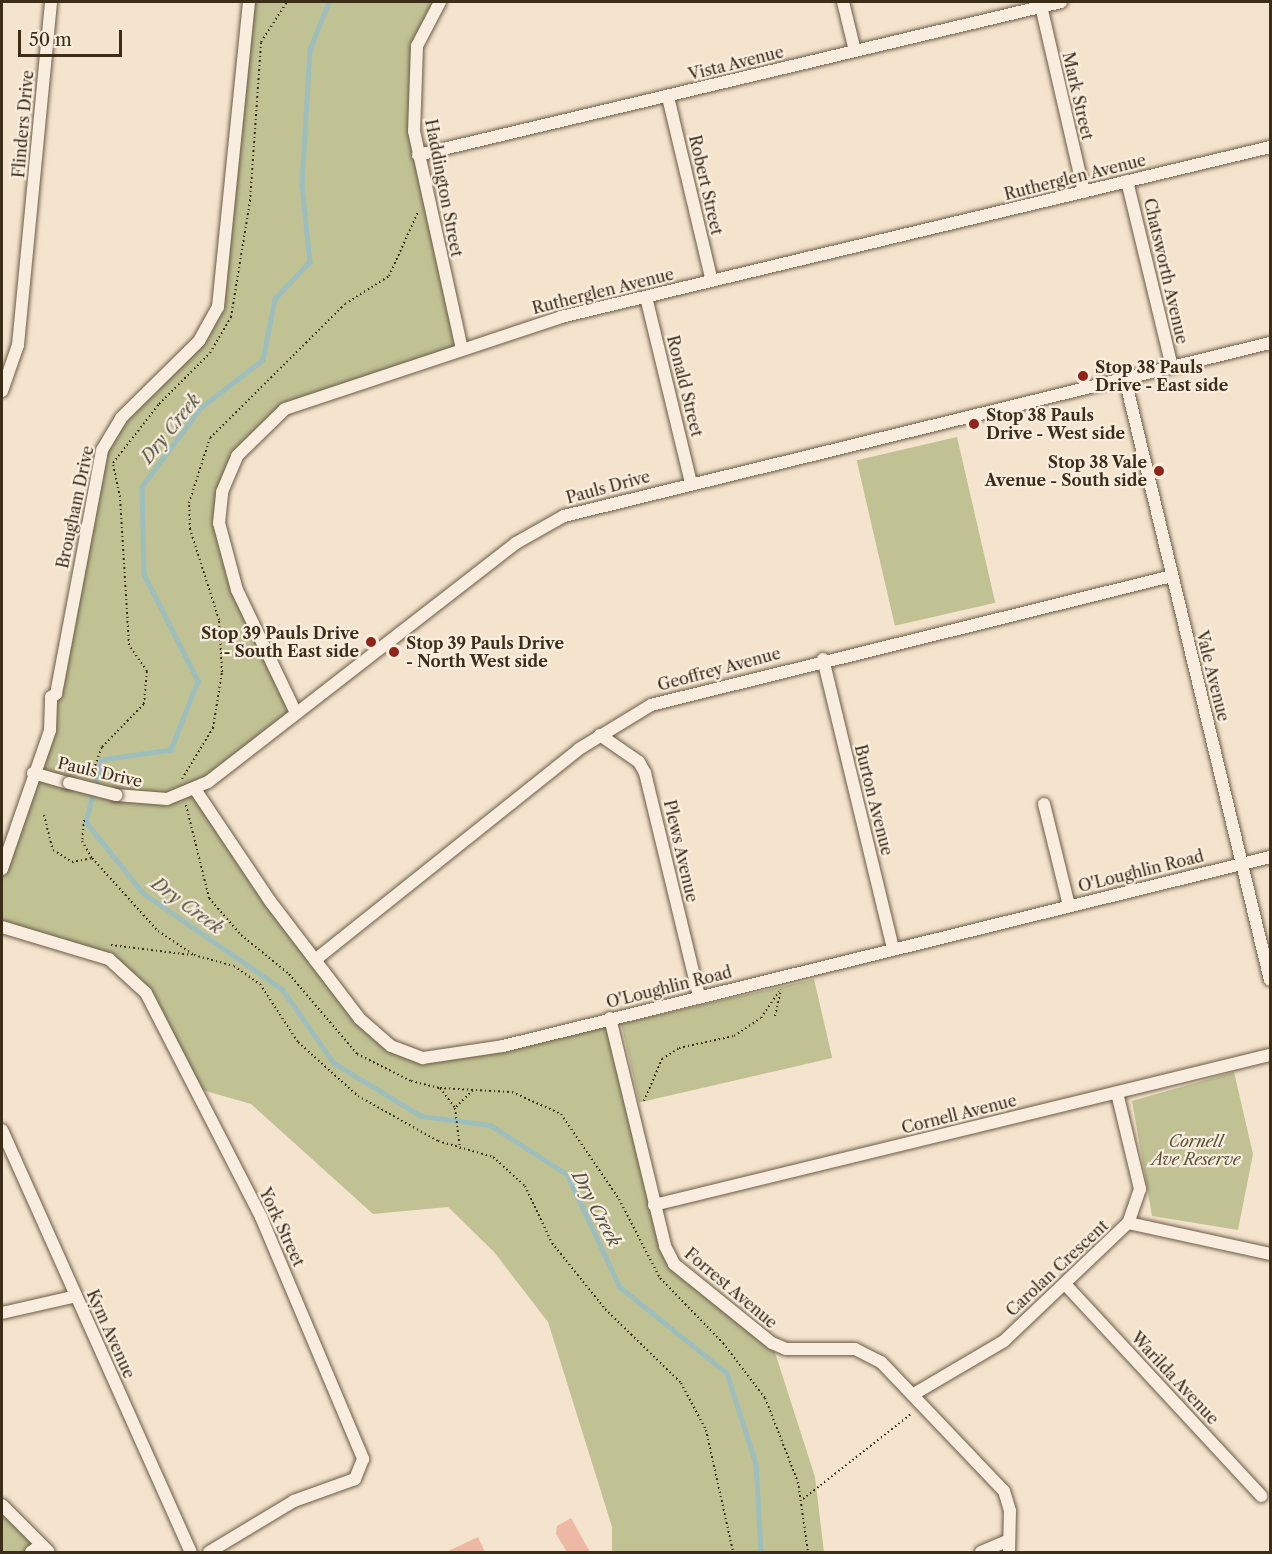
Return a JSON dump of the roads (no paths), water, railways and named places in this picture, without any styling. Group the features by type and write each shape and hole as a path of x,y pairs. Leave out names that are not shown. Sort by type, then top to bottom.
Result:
{"street":[{"name":"Flinders Drive","path":"2,391 20,336 51,2"},
{"name":"Brougham Drive","path":"2,869 33,773 51,730 51,697 56,694 102,450 121,418 199,341 218,307 249,2"},
{"name":"Haddington Street","path":"440,2 417,46 412,90 418,155 462,349"},
{"path":"843,2 855,51"},
{"name":"Vista Avenue","path":"418,155 1061,2"},
{"name":"Mark Street","path":"1041,6 1084,192"},
{"name":"Robert Street","path":"668,97 712,281"},
{"name":"Rutherglen Avenue","path":"296,713 244,606 222,544 221,501 233,463 252,435 285,409 462,349 646,297 1270,147"},
{"name":"Chatsworth Avenue","path":"1127,181 1172,367"},
{"name":"Ronald Street","path":"646,297 692,483"},
{"name":"Pauls Drive","path":"33,773 116,795 154,800 190,791 540,528 587,508 1270,344"},
{"name":"Vale Avenue","path":"1125,379 1270,980"},
{"name":"Geoffrey Avenue","path":"315,960 600,735 666,698 1172,576"},
{"name":"Burton Avenue","path":"823,659 893,949"},
{"name":"Plews Avenue","path":"600,735 645,773 699,996"},
{"name":"O'Loughlin Road","path":"190,791 315,960 374,1034 423,1058 492,1049 699,996 1270,857"},
{"path":"1044,804 1069,906"},
{"name":"York Street","path":"2,927 82,951 121,966 146,993 261,1217 363,1459 355,1479 294,1501 209,1552"},
{"name":"Forrest Avenue","path":"610,1018 654,1205 674,1264 765,1339 786,1349 855,1349 881,1362 924,1404 1004,1491 1009,1546"},
{"name":"Cornell Avenue","path":"654,1205 1270,1055"},
{"path":"1117,1093 1140,1189 1128,1223"},
{"name":"Kym Avenue","path":"2,1130 191,1552"},
{"name":"Carolan Crescent","path":"914,1394 1005,1341 1128,1223 1270,1254"},
{"name":"Warilda Avenue","path":"1065,1284 1261,1496"},
{"path":"2,1313 76,1296"},
{"path":"2,1505 40,1550"},
{"path":"981,1552 1009,1546"}],"waterway":[{"name":"Dry Creek","path":"329,2 310,50 302,185 310,262 275,299 263,360 201,408 142,487 144,574 198,681 171,750 102,760 86,822 143,893 282,989 334,1063 421,1116 490,1125 567,1174 620,1287 727,1373 756,1464 761,1552"}],"place":[{"name":"Stop 38 Pauls Drive - East side","path":"1083,376"},
{"name":"Stop 38 Pauls Drive - West side","path":"974,424"},
{"name":"Stop 38 Vale Avenue - South side","path":"1159,471"},
{"name":"Stop 39 Pauls Drive - South East side","path":"371,642"},
{"name":"Stop 39 Pauls Drive - North West side","path":"394,652"}],"park label":[{"name":"Cornell Ave Reserve","path":"1196,1150"}]}
